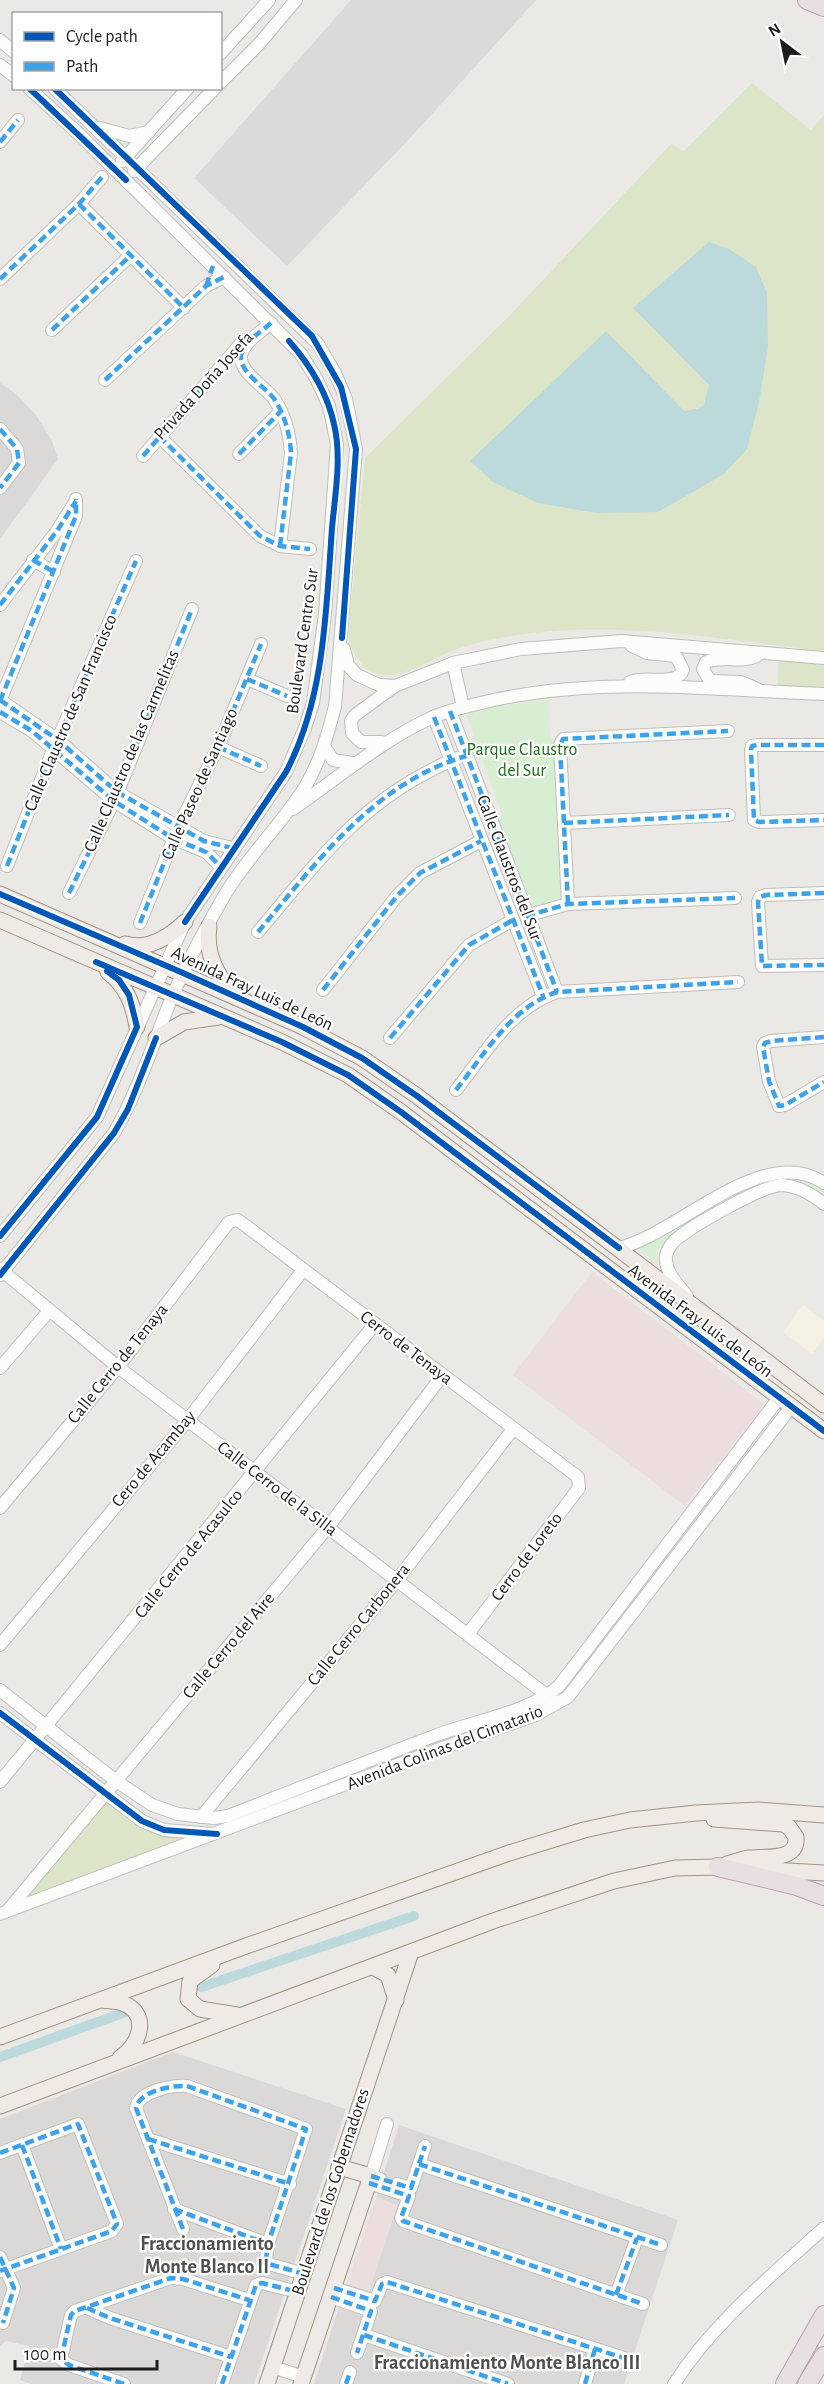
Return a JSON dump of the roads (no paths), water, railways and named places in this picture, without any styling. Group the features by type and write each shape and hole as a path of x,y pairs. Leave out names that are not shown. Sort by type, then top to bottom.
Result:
{"highway":[{"path":"807,0 824,7"},
{"path":"819,0 824,7"},
{"path":"718,1867 797,1886 824,1896"},
{"path":"784,2384 824,2315"},
{"path":"807,2384 824,2356"}],"main road":[{"name":"Avenida Fray Luis de León","path":"0,894 165,964 362,1058 417,1096 824,1405"},
{"name":"Avenida Fray Luis de León","path":"0,920 282,1042 348,1075 409,1118 824,1431"},
{"path":"108,939 132,946 143,945 170,936 185,922"},
{"path":"209,926 208,948 213,964 235,996"},
{"path":"96,962 119,980 129,995 137,1027"},
{"path":"156,1038 184,1022 221,1017"},
{"path":"0,2037 246,1946 509,1853 584,1830 630,1820 696,1813 758,1810 824,1815"},
{"path":"696,1813 720,1821 783,1824 789,1827 796,1837 794,1847 786,1855 748,1858 718,1867"},
{"path":"0,2106 493,1921 614,1881 675,1868 718,1867 824,1873"},
{"path":"244,2015 216,2014 200,2010 188,1999 187,1990 190,1981 197,1974 246,1946"},
{"name":"Boulevard de los Gobernadores","path":"267,2384 411,1952"},
{"path":"373,1967 388,1975 396,2000"},
{"path":"101,2000 122,2003 131,2008 140,2029 133,2049 111,2065"},
{"path":"339,2167 370,2180"},
{"name":"Boulevard de los Gobernadores","path":"302,2381 370,2180"}],"street":[{"path":"222,52 269,0"},
{"path":"222,81 259,44 296,0"},
{"path":"0,40 12,50"},
{"path":"0,65 12,74"},
{"name":"Boulevard Centro Sur","path":"0,1236 97,1117 185,922 232,848 286,772 297,750 313,703 325,614 337,471 334,424 321,388 301,354 126,180 31,90"},
{"name":"Boulevard Centro Sur","path":"1,1272 114,1133 128,1109 183,973 238,873 305,786 324,746 334,705 342,638 356,449 346,399 335,373 312,336 56,90"},
{"path":"115,170 186,90"},
{"path":"126,180 213,90"},
{"path":"2,135 18,120"},
{"path":"96,126 129,136 149,132"},
{"path":"137,145 151,154"},
{"path":"0,279 80,204 102,177"},
{"path":"80,204 184,308"},
{"path":"52,330 130,256"},
{"path":"206,286 213,266"},
{"path":"105,380 206,286 224,277"},
{"name":"Privada Doña Josefa","path":"269,321 246,346 241,358 244,367 274,398 281,411"},
{"name":"Privada Doña Josefa","path":"143,456 245,338 269,321"},
{"path":"239,454 281,411 290,438 291,453 280,546"},
{"path":"0,429 16,449 19,463 0,488"},
{"path":"159,436 260,536 280,546 310,549"},
{"path":"0,605 57,531 76,499 76,516 0,701 116,797 206,852 220,866"},
{"path":"33,560 54,572"},
{"name":"Calle Claustro de San Francisco","path":"8,866 55,745 136,561"},
{"name":"Calle Claustro de las Carmelitas","path":"69,893 116,797 192,609"},
{"name":"Boulevard Centro Sur","path":"342,638 348,665 357,675 379,685 395,686"},
{"path":"386,742 361,742 352,733 351,721 355,715 395,686 453,663 521,649 621,641 824,658"},
{"path":"621,641 648,653 676,656 681,661 683,670 681,676 675,680 639,678 624,686"},
{"name":"Calle Paseo de Santiago","path":"140,923 176,833 218,747 261,645"},
{"path":"761,654 747,660 714,659 706,662 703,669 710,681 741,682 761,692"},
{"path":"453,663 463,707"},
{"path":"247,679 287,696"},
{"path":"285,814 353,763 386,742 434,717 463,707 532,692 624,686 824,694"},
{"name":"Calle Claustros del Sur","path":"450,711 556,992"},
{"path":"0,712 55,745"},
{"name":"Calle Claustros del Sur","path":"434,717 543,996"},
{"path":"567,904 560,745 563,739 729,731"},
{"path":"824,745 757,745 752,746 751,750 754,820 759,822 824,820"},
{"path":"324,746 333,760 353,763"},
{"path":"218,747 261,766"},
{"path":"258,932 339,836 379,801 451,760 466,756"},
{"path":"564,823 729,815"},
{"path":"176,833 210,844 232,848"},
{"path":"323,990 397,896 420,873 481,841"},
{"path":"498,884 512,878"},
{"path":"824,893 766,895 760,897 758,902 762,966 824,965"},
{"path":"526,916 567,904 735,897"},
{"path":"390,1038 469,945 513,920"},
{"path":"456,1090 514,1017 543,996 556,992 738,982"},
{"path":"824,1037 771,1041 765,1043 763,1047 769,1081 779,1106 785,1105 824,1082"},
{"path":"619,1248 640,1241 763,1175 788,1171 802,1173 824,1183"},
{"path":"693,1304 668,1271 666,1256 677,1238 764,1189 781,1185 808,1192 824,1204"},
{"name":"Cerro de Tenaya","path":"234,1219 578,1477"},
{"name":"Calle Cerro de Tenaya","path":"0,1508 118,1367 229,1222 234,1219"},
{"name":"Cero de Acambay","path":"0,1645 187,1421 303,1270"},
{"name":"Calle Cerro de la Silla","path":"1,1272 187,1421 558,1705"},
{"path":"0,1368 49,1311"},
{"name":"Calle Cerro de Acasulco","path":"0,1782 375,1324"},
{"name":"Calle Cerro del Aire","path":"4,1912 105,1795 328,1527 442,1376"},
{"name":"Avenida Colinas del Cimatario","path":"0,1690 116,1781 152,1805 178,1814 201,1817 228,1816 436,1735 548,1696 559,1686 785,1403"},
{"name":"Avenida Colinas del Cimatario","path":"0,1713 142,1821 164,1830 217,1834 442,1748 536,1715 558,1705 568,1697 785,1403"},
{"name":"Calle Cerro Carbonera","path":"201,1817 397,1580 513,1429"},
{"name":"Cerro de Loreto","path":"468,1634 579,1488 578,1477"},
{"path":"436,1735 442,1748"},
{"path":"4,1912 217,1834"},
{"path":"183,2229 136,2108 137,2101 166,2088 187,2086 306,2129 290,2184 268,2244 266,2259 269,2264 304,2274"},
{"path":"0,2153 72,2124 81,2128 117,2224 112,2231 2,2266 14,2288 3,2323"},
{"name":"Boulevard de los Gobernadores","path":"370,2180 387,2124"},
{"path":"148,2139 290,2184"},
{"path":"22,2145 61,2249"},
{"path":"425,2146 401,2218 403,2221 643,2304"},
{"path":"419,2164 661,2245"},
{"path":"370,2180 410,2192"},
{"path":"174,2209 268,2244"},
{"path":"674,2384 693,2355 725,2321 824,2228"},
{"path":"616,2295 637,2238"},
{"path":"124,2384 69,2366 61,2359 71,2315 171,2278 183,2279 249,2300"},
{"path":"357,2354 382,2284 387,2282 624,2358"},
{"path":"222,2384 256,2285 262,2283 298,2292"},
{"path":"332,2292 373,2306"},
{"path":"87,2308 110,2318 231,2357"},
{"path":"364,2335 508,2384"},
{"path":"585,2384 595,2349"},
{"path":"273,2367 302,2381"}],"water":[{"path":"709,242 729,249 756,267 767,293 768,347 759,402 747,449 724,474 658,512 596,513 538,503 493,482 470,461 606,331 684,411 697,409 704,405 709,385 633,308"}],"waterway":[{"path":"201,1987 414,1916"},
{"path":"0,2057 137,2008"}],"district":[{"name":"Fraccionamiento Monte Blanco II","path":"207,2256"},
{"name":"Fraccionamiento Monte Blanco III","path":"507,2363"}],"park label":[{"name":"Parque Claustro del Sur","path":"522,760"}]}
